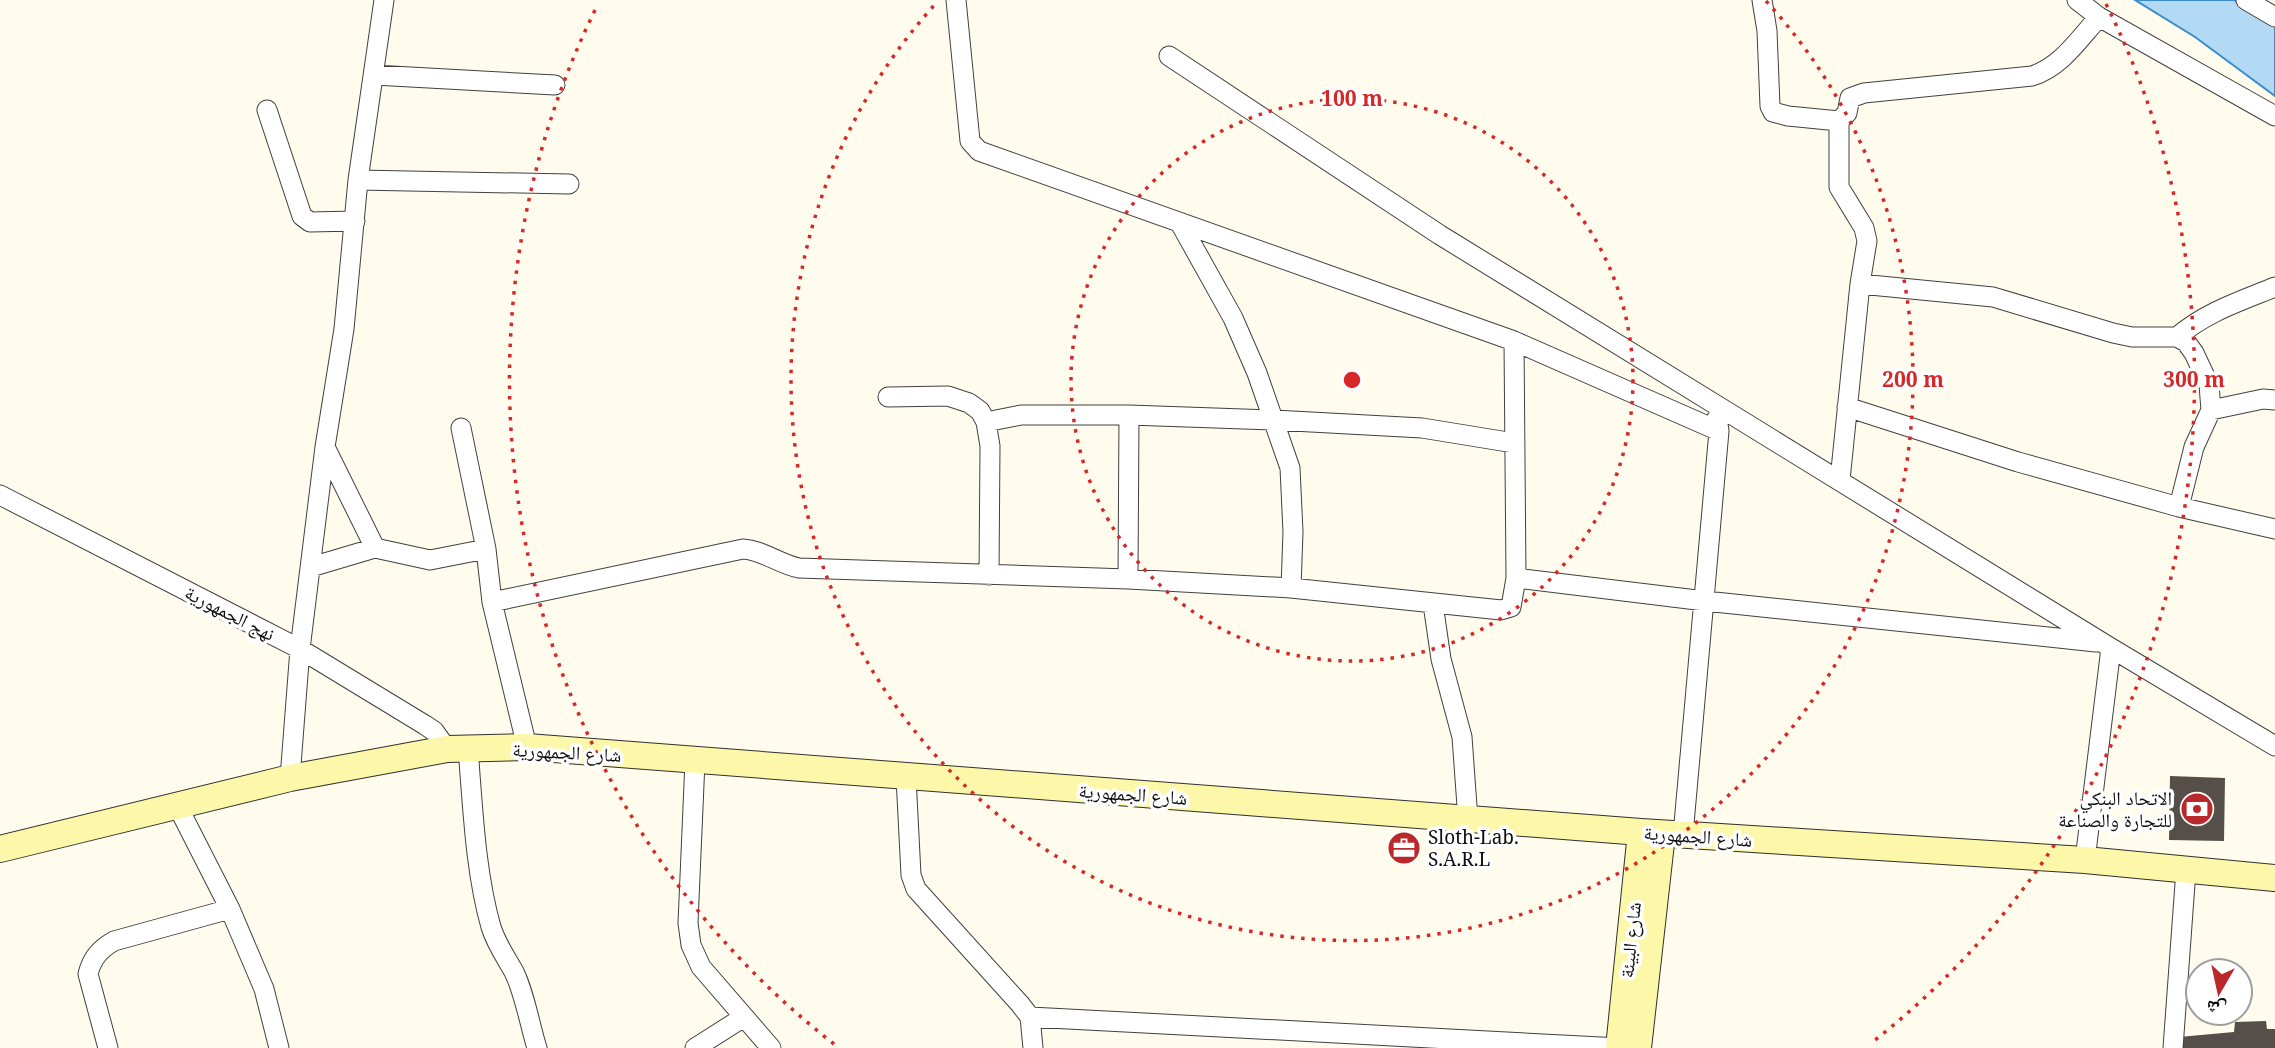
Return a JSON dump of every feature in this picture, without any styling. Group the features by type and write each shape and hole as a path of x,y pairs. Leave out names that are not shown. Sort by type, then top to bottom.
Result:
{"main road":[{"name":"شارع الجمهورية","path":"0,849 290,778 457,749 527,747 1468,820 2085,860 2275,878"},
{"name":"شارع البيئة","path":"1619,1048 1662,834"},
{"name":"شارع البيئة","path":"1638,1048 1662,834"}],"street":[{"path":"290,778 300,649 325,447 344,329 358,180 384,0"},
{"path":"956,0 972,145 979,151 1514,341 1719,431"},
{"path":"1762,0 1767,31 1770,106 1773,112 1839,121"},
{"path":"2077,0 2099,17 2275,116"},
{"path":"2246,0 2275,17"},
{"path":"1840,481 1866,234 1839,187 1839,121 1847,113 1850,99 1864,93 2032,76 2047,72 2099,17"},
{"path":"1169,56 1440,235 2275,746"},
{"path":"374,75 555,85"},
{"path":"267,110 302,216 310,222 355,221"},
{"path":"358,180 569,184"},
{"path":"1180,223 1233,318 1290,468 1292,589"},
{"path":"1860,284 1993,297 2113,333 2132,337 2177,337 2186,342 2209,385 2211,410 2194,447 2179,507"},
{"path":"2177,337 2207,316 2275,287"},
{"path":"492,602 753,549 785,565 799,568 1128,579 1292,589 1501,610 1511,607 1516,578 1514,341"},
{"path":"888,397 947,396 969,403 979,411 986,422 990,446 989,575"},
{"path":"2211,410 2263,399 2275,400"},
{"path":"1662,834 1705,601 1719,431 1716,404"},
{"path":"1847,407 1926,430 2018,462 2179,507 2275,529"},
{"path":"986,422 1021,415 1129,415 1274,420 1422,428 1514,443"},
{"path":"1128,579 1129,415"},
{"path":"461,428 486,548 492,602 527,747"},
{"path":"325,447 375,548"},
{"name":"نهج الجمهورية","path":"0,495 300,649 425,724 457,749"},
{"path":"311,567 375,548 430,560 486,548"},
{"path":"1516,578 2107,645"},
{"path":"1433,604 1441,659 1462,737 1468,820"},
{"path":"2085,860 2107,645"},
{"path":"457,749 474,822 484,894 492,928 505,960 513,971 537,1048"},
{"path":"695,761 688,923 691,945 701,967 771,1048"},
{"path":"906,777 911,875 916,889 1020,1003 1030,1017 1033,1048"},
{"path":"177,805 230,909 264,989 279,1048"},
{"path":"2173,1048 2186,870"},
{"path":"108,1048 88,974 91,962 103,947 114,941 230,909"},
{"path":"695,1048 744,1017"},
{"path":"1030,1017 1619,1048"}],"water":[{"path":"2135,0 2234,0 2275,25 2275,96 2195,37"}],"building":[{"name":"الاتحاد البنكي للتجارة والصناعة","path":"2170,776 2225,778 2224,841 2169,840"},
{"path":"2254,1021 2266,1021 2267,1029 2275,1029 2275,1048 2179,1048 2179,1037 2234,1032 2234,1027 2254,1027"}],"place":[{"name":"الاتحاد البنكي للتجارة والصناعة","path":"2197,809"},
{"name":"Sloth-Lab. S.A.R.L","path":"1404,848"}]}
